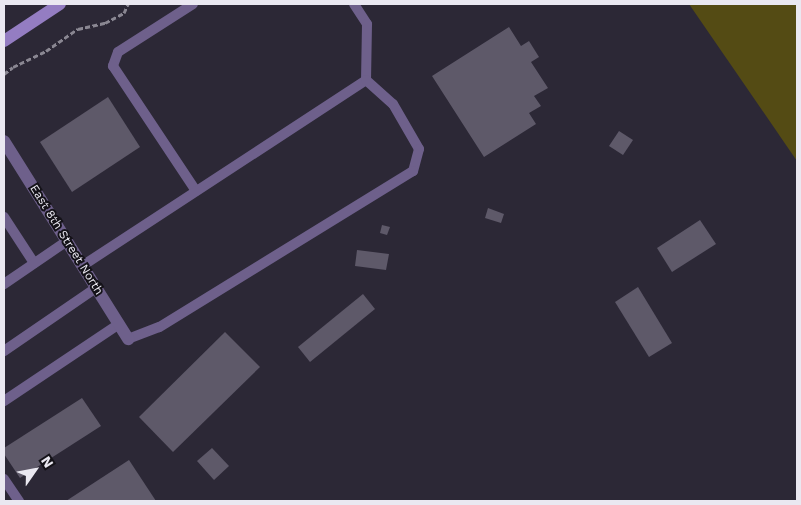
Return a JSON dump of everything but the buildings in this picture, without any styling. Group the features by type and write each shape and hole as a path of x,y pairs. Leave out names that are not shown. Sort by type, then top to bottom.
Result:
{"main road":[{"path":"4,41 60,4"}],"street":[{"name":"East 8th Street North","path":"4,141 128,338"}],"lane":[{"path":"193,4 118,52 113,66 196,191"},
{"path":"128,338 159,327 413,171 420,149 393,104 366,80 367,24 354,4"},
{"path":"82,266 366,80"},
{"path":"4,216 34,263"},
{"path":"4,284 67,241"},
{"path":"4,350 96,288"},
{"path":"4,401 119,324"},
{"path":"4,479 19,501"}],"path":[{"path":"4,74 13,67 46,51 78,29 105,22 124,13 128,4"}],"shaded area":[{"path":"689,4 797,4 797,161"}]}
